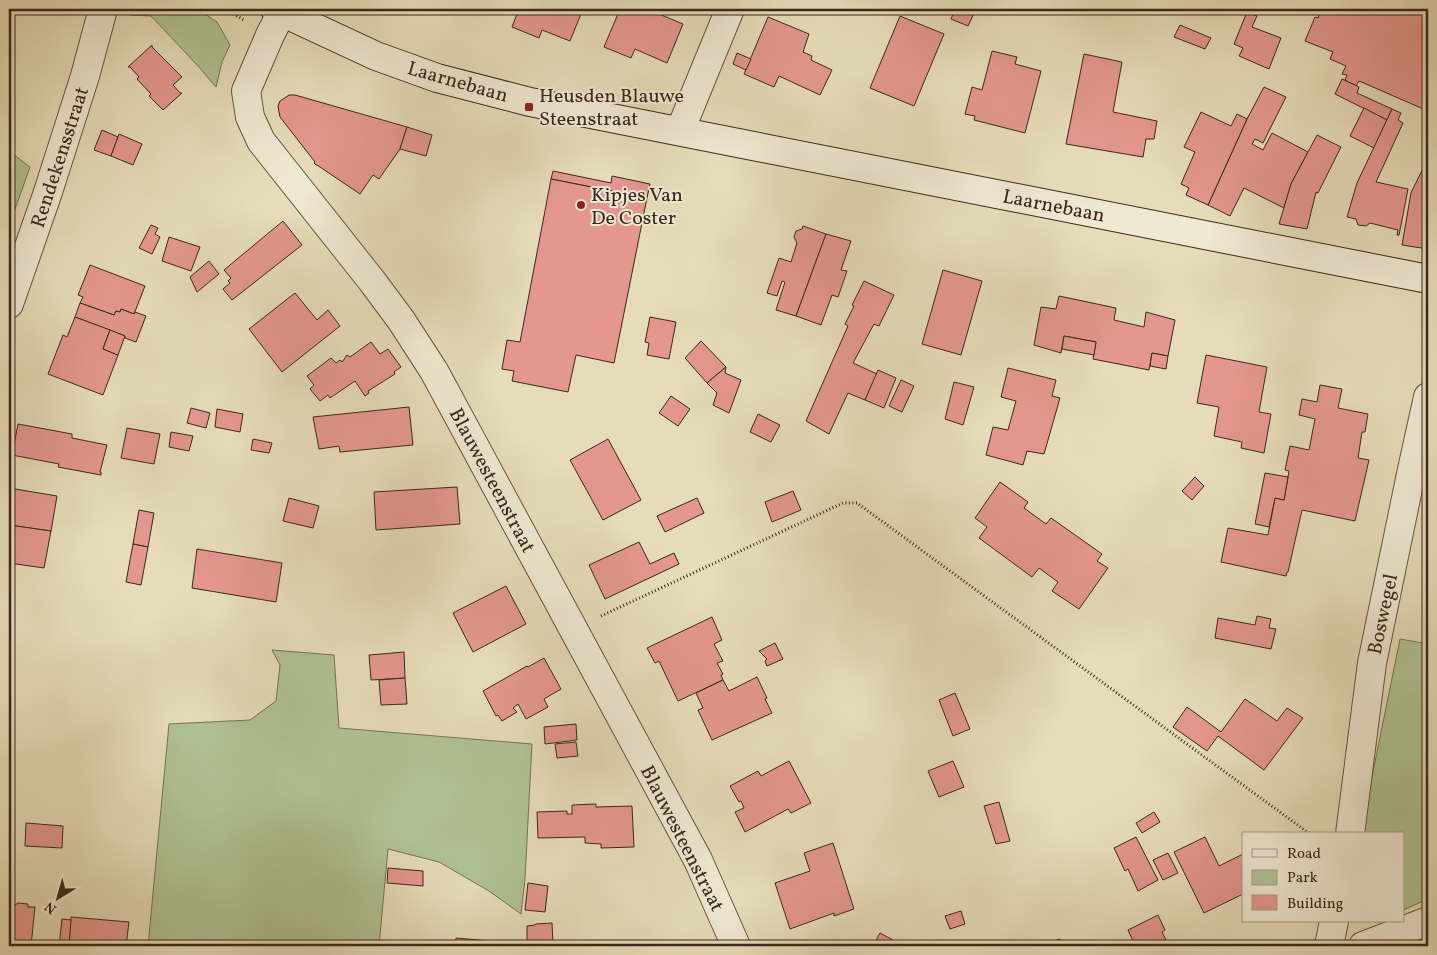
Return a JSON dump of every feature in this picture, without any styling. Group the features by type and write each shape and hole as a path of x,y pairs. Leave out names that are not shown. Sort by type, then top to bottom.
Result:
{"street":[{"name":"Rendekensstraat","path":"9,304 48,192 85,76 103,9"},
{"path":"680,131 730,9"},
{"name":"Laarnebaan","path":"275,19 437,78 530,102 1428,279"},
{"name":"Blauwesteenstraat","path":"275,19 246,91 250,117 261,141 372,281 430,364 698,860 736,946"},
{"name":"Boswegel","path":"1350,832 1372,663 1428,397"},
{"path":"1363,946 1428,921"},
{"path":"1329,946 1334,922"}],"path":[{"path":"575,630 598,617 843,503 857,504 1307,832"}],"green space":[{"path":"132,9 197,9 217,22 230,45 222,62 216,87 151,16 130,15"},
{"path":"9,151 30,167 9,226"},
{"path":"1400,639 1428,644 1428,899 1404,910 1404,832 1362,832"},
{"path":"272,650 334,655 339,728 532,744 525,879 521,914 489,891 439,862 388,849 379,946 148,946 169,724 250,720 276,701 280,665"}],"building":[{"path":"519,9 583,9 570,41 542,30 539,38 512,27"},
{"path":"620,9 647,9 683,24 667,63 635,49 631,58 604,47"},
{"path":"955,9 976,9 968,26 951,19"},
{"path":"1321,9 1428,9 1428,111 1359,81 1356,86 1345,80 1347,75 1342,74 1346,66 1330,59 1333,52 1305,41 1315,17 1318,18"},
{"path":"1247,12 1257,16 1252,27 1281,38 1269,69 1239,56 1243,48 1234,44"},
{"path":"900,16 944,34 914,106 870,88"},
{"path":"768,17 809,34 803,52 812,56 811,60 832,70 820,95 779,76 774,87 744,74"},
{"path":"1180,25 1211,38 1205,49 1174,37"},
{"path":"152,45 182,77 173,85 182,93 163,110 149,96 151,94 137,79 139,77 128,67"},
{"path":"992,51 1017,57 1015,64 1041,71 1025,133 974,120 975,116 965,114 972,87 982,90"},
{"path":"737,53 751,59 746,70 733,64"},
{"path":"1084,54 1122,62 1113,112 1157,121 1154,139 1146,139 1143,157 1066,144"},
{"path":"1342,79 1359,87 1357,93 1392,109 1387,120 1335,94"},
{"path":"1264,87 1286,97 1263,143 1255,139 1252,144 1263,150 1272,133 1308,152 1291,184 1284,208 1244,188 1230,216 1208,205 1247,119"},
{"path":"289,95 295,95 407,127 400,149 379,179 373,175 360,194 316,165 280,117 278,106 280,101"},
{"path":"1364,108 1387,120 1374,148 1350,136"},
{"path":"1392,109 1401,113 1398,120 1403,123 1376,182 1408,189 1399,235 1397,235 1398,230 1370,223 1366,226 1358,225 1356,219 1347,217 1357,183"},
{"path":"1201,112 1231,126 1237,114 1247,119 1208,205 1186,195 1189,188 1181,184 1195,152 1184,147"},
{"path":"407,127 432,135 426,156 400,149"},
{"path":"102,130 118,137 111,156 94,150"},
{"path":"119,134 142,144 133,165 111,156"},
{"path":"1317,135 1341,147 1318,193 1316,192 1307,229 1279,224 1291,184"},
{"path":"1428,158 1428,190 1426,197 1428,197 1428,249 1402,245 1411,193"},
{"path":"553,171 611,183 612,176 650,184 647,198 551,179"},
{"path":"551,179 647,198 614,363 576,355 568,392 512,381 514,371 502,369 507,340 520,342"},
{"path":"283,221 302,245 232,300 223,289 230,283 228,281 231,278 224,270"},
{"path":"151,225 158,228 155,234 160,237 152,254 139,248"},
{"path":"803,226 826,234 796,316 776,310 785,282 782,281 777,296 767,293 779,258 791,262 797,243 794,237 796,231 802,229"},
{"path":"826,234 851,241 841,270 847,271 838,297 832,295 821,325 796,316"},
{"path":"169,237 200,247 191,271 162,261"},
{"path":"209,261 219,274 197,292 190,277"},
{"path":"90,265 145,286 134,314 121,309 120,312 116,311 114,315 80,303 83,297 78,295"},
{"path":"943,270 982,281 961,355 922,344"},
{"path":"864,281 894,295 879,326 874,324 853,363 877,374 865,400 848,393 829,434 806,421 848,326 845,324"},
{"path":"295,293 317,320 328,310 340,326 282,372 249,329"},
{"path":"1059,296 1116,308 1114,320 1144,327 1146,312 1175,320 1168,356 1152,353 1149,370 1093,359 1096,342 1064,336 1061,353 1034,345 1041,307 1056,309"},
{"path":"80,303 114,315 116,311 120,312 121,309 146,316 136,342 75,317"},
{"path":"75,317 110,330 103,349 118,355 103,395 48,374 63,335 67,337"},
{"path":"650,317 676,322 669,359 647,355 649,343 645,342"},
{"path":"110,330 125,336 118,355 103,349"},
{"path":"1064,336 1096,342 1094,355 1062,349"},
{"path":"701,341 726,367 707,383 685,358"},
{"path":"371,342 380,354 388,349 401,367 394,372 395,374 368,391 369,393 365,396 355,381 330,398 328,395 320,401 310,389 314,385 307,376 331,358 336,363 340,360 342,362 347,355 350,357"},
{"path":"1152,353 1168,356 1166,369 1150,366"},
{"path":"1206,355 1267,367 1259,412 1271,414 1264,453 1241,448 1242,442 1214,436 1219,407 1197,403"},
{"path":"726,367 725,373 741,380 729,413 713,405 717,393 707,383"},
{"path":"1008,368 1056,380 1052,396 1060,398 1044,454 1027,451 1023,465 986,455 993,427 1008,430 1016,401 1001,397"},
{"path":"878,370 896,378 884,408 865,400"},
{"path":"901,380 914,386 902,412 889,406"},
{"path":"954,382 974,387 963,425 945,419"},
{"path":"1320,385 1342,389 1338,408 1368,414 1365,432 1362,432 1358,458 1369,460 1355,521 1302,510 1286,576 1221,562 1228,528 1268,535 1275,498 1284,500 1289,471 1285,470 1290,446 1309,450 1315,419 1299,415 1302,399 1317,402"},
{"path":"671,396 690,409 678,426 659,413"},
{"path":"409,407 413,445 340,452 339,446 319,449 313,417"},
{"path":"191,408 210,413 206,428 187,423"},
{"path":"217,409 243,414 240,432 215,427"},
{"path":"758,414 780,425 771,442 750,432"},
{"path":"18,424 72,434 72,438 107,445 100,472 101,475 58,467 59,464 12,455"},
{"path":"127,428 160,434 154,464 121,458"},
{"path":"171,432 193,436 189,451 169,447"},
{"path":"253,439 272,443 269,453 251,450"},
{"path":"608,439 641,500 603,520 570,460"},
{"path":"1265,473 1288,477 1284,500 1275,498 1269,527 1255,524"},
{"path":"1195,477 1204,486 1192,500 1182,491"},
{"path":"1000,482 1028,502 1024,508 1046,524 1051,518 1102,554 1097,561 1108,568 1079,609 1052,591 1058,582 1039,568 1032,577 979,538 987,527 975,518"},
{"path":"457,487 460,524 376,530 374,492"},
{"path":"9,488 57,496 51,531 9,525"},
{"path":"793,491 801,510 772,522 765,502"},
{"path":"289,498 319,506 313,528 283,521"},
{"path":"697,498 704,513 665,532 657,516"},
{"path":"139,510 154,513 148,547 133,544"},
{"path":"9,525 51,531 44,568 9,563"},
{"path":"639,542 650,564 674,553 679,564 605,599 589,565"},
{"path":"133,544 148,547 141,585 126,582"},
{"path":"197,549 282,563 276,602 192,588"},
{"path":"506,586 526,624 473,652 453,613"},
{"path":"1257,616 1271,619 1269,628 1276,629 1271,649 1215,638 1218,618 1255,625"},
{"path":"712,617 722,640 714,644 723,661 717,663 723,674 721,675 723,680 678,701 659,661 655,663 647,648"},
{"path":"775,643 783,659 767,666 765,661 767,659 759,651"},
{"path":"404,652 405,678 371,680 369,655"},
{"path":"544,658 561,689 544,699 548,707 526,719 518,704 513,708 517,712 502,721 498,715 496,716 483,691"},
{"path":"757,677 772,713 712,740 698,710 703,708 696,693 723,680 729,691"},
{"path":"405,678 407,704 381,705 379,680"},
{"path":"955,693 970,729 953,736 939,700"},
{"path":"1245,699 1277,721 1287,708 1303,718 1264,770 1218,736 1207,751 1173,727 1187,707 1221,732"},
{"path":"576,724 577,740 545,744 544,727"},
{"path":"576,742 578,756 557,758 555,744"},
{"path":"789,761 811,803 791,813 788,809 745,832 735,812 744,808 730,786 758,771 761,776"},
{"path":"953,761 964,787 939,797 928,771"},
{"path":"999,802 1010,841 996,844 984,806"},
{"path":"596,804 596,807 632,806 634,847 601,848 601,844 585,843 585,837 538,838 537,812 567,811 567,814 572,814 572,805"},
{"path":"1154,812 1160,822 1142,833 1136,823"},
{"path":"26,823 63,826 62,848 25,846"},
{"path":"1136,837 1158,880 1138,891 1128,869 1125,871 1114,848"},
{"path":"1205,837 1219,866 1242,854 1242,894 1204,913 1174,852"},
{"path":"833,843 854,909 834,916 834,913 790,929 775,883 810,871 804,853"},
{"path":"1168,853 1178,873 1163,880 1153,860"},
{"path":"388,868 423,871 423,886 387,883"},
{"path":"528,883 548,886 545,912 525,910"},
{"path":"18,903 28,904 28,907 35,907 31,946 9,946 9,905"},
{"path":"961,911 965,924 950,929 945,916"},
{"path":"1158,915 1165,930 1162,932 1169,946 1127,946 1134,943 1128,930"},
{"path":"71,917 129,922 126,946 69,946"},
{"path":"62,919 71,920 69,946 59,946"},
{"path":"552,923 553,944 535,945 535,943 527,942 527,926"},
{"path":"880,933 893,940 890,946 873,946"},
{"path":"456,938 490,941 489,946 455,946"},
{"path":"1060,939 1062,946 1040,946"}],"place":[{"name":"Heusden Blauwe Steenstraat","path":"529,107"},
{"name":"Kipjes Van De Coster","path":"581,205"}]}
